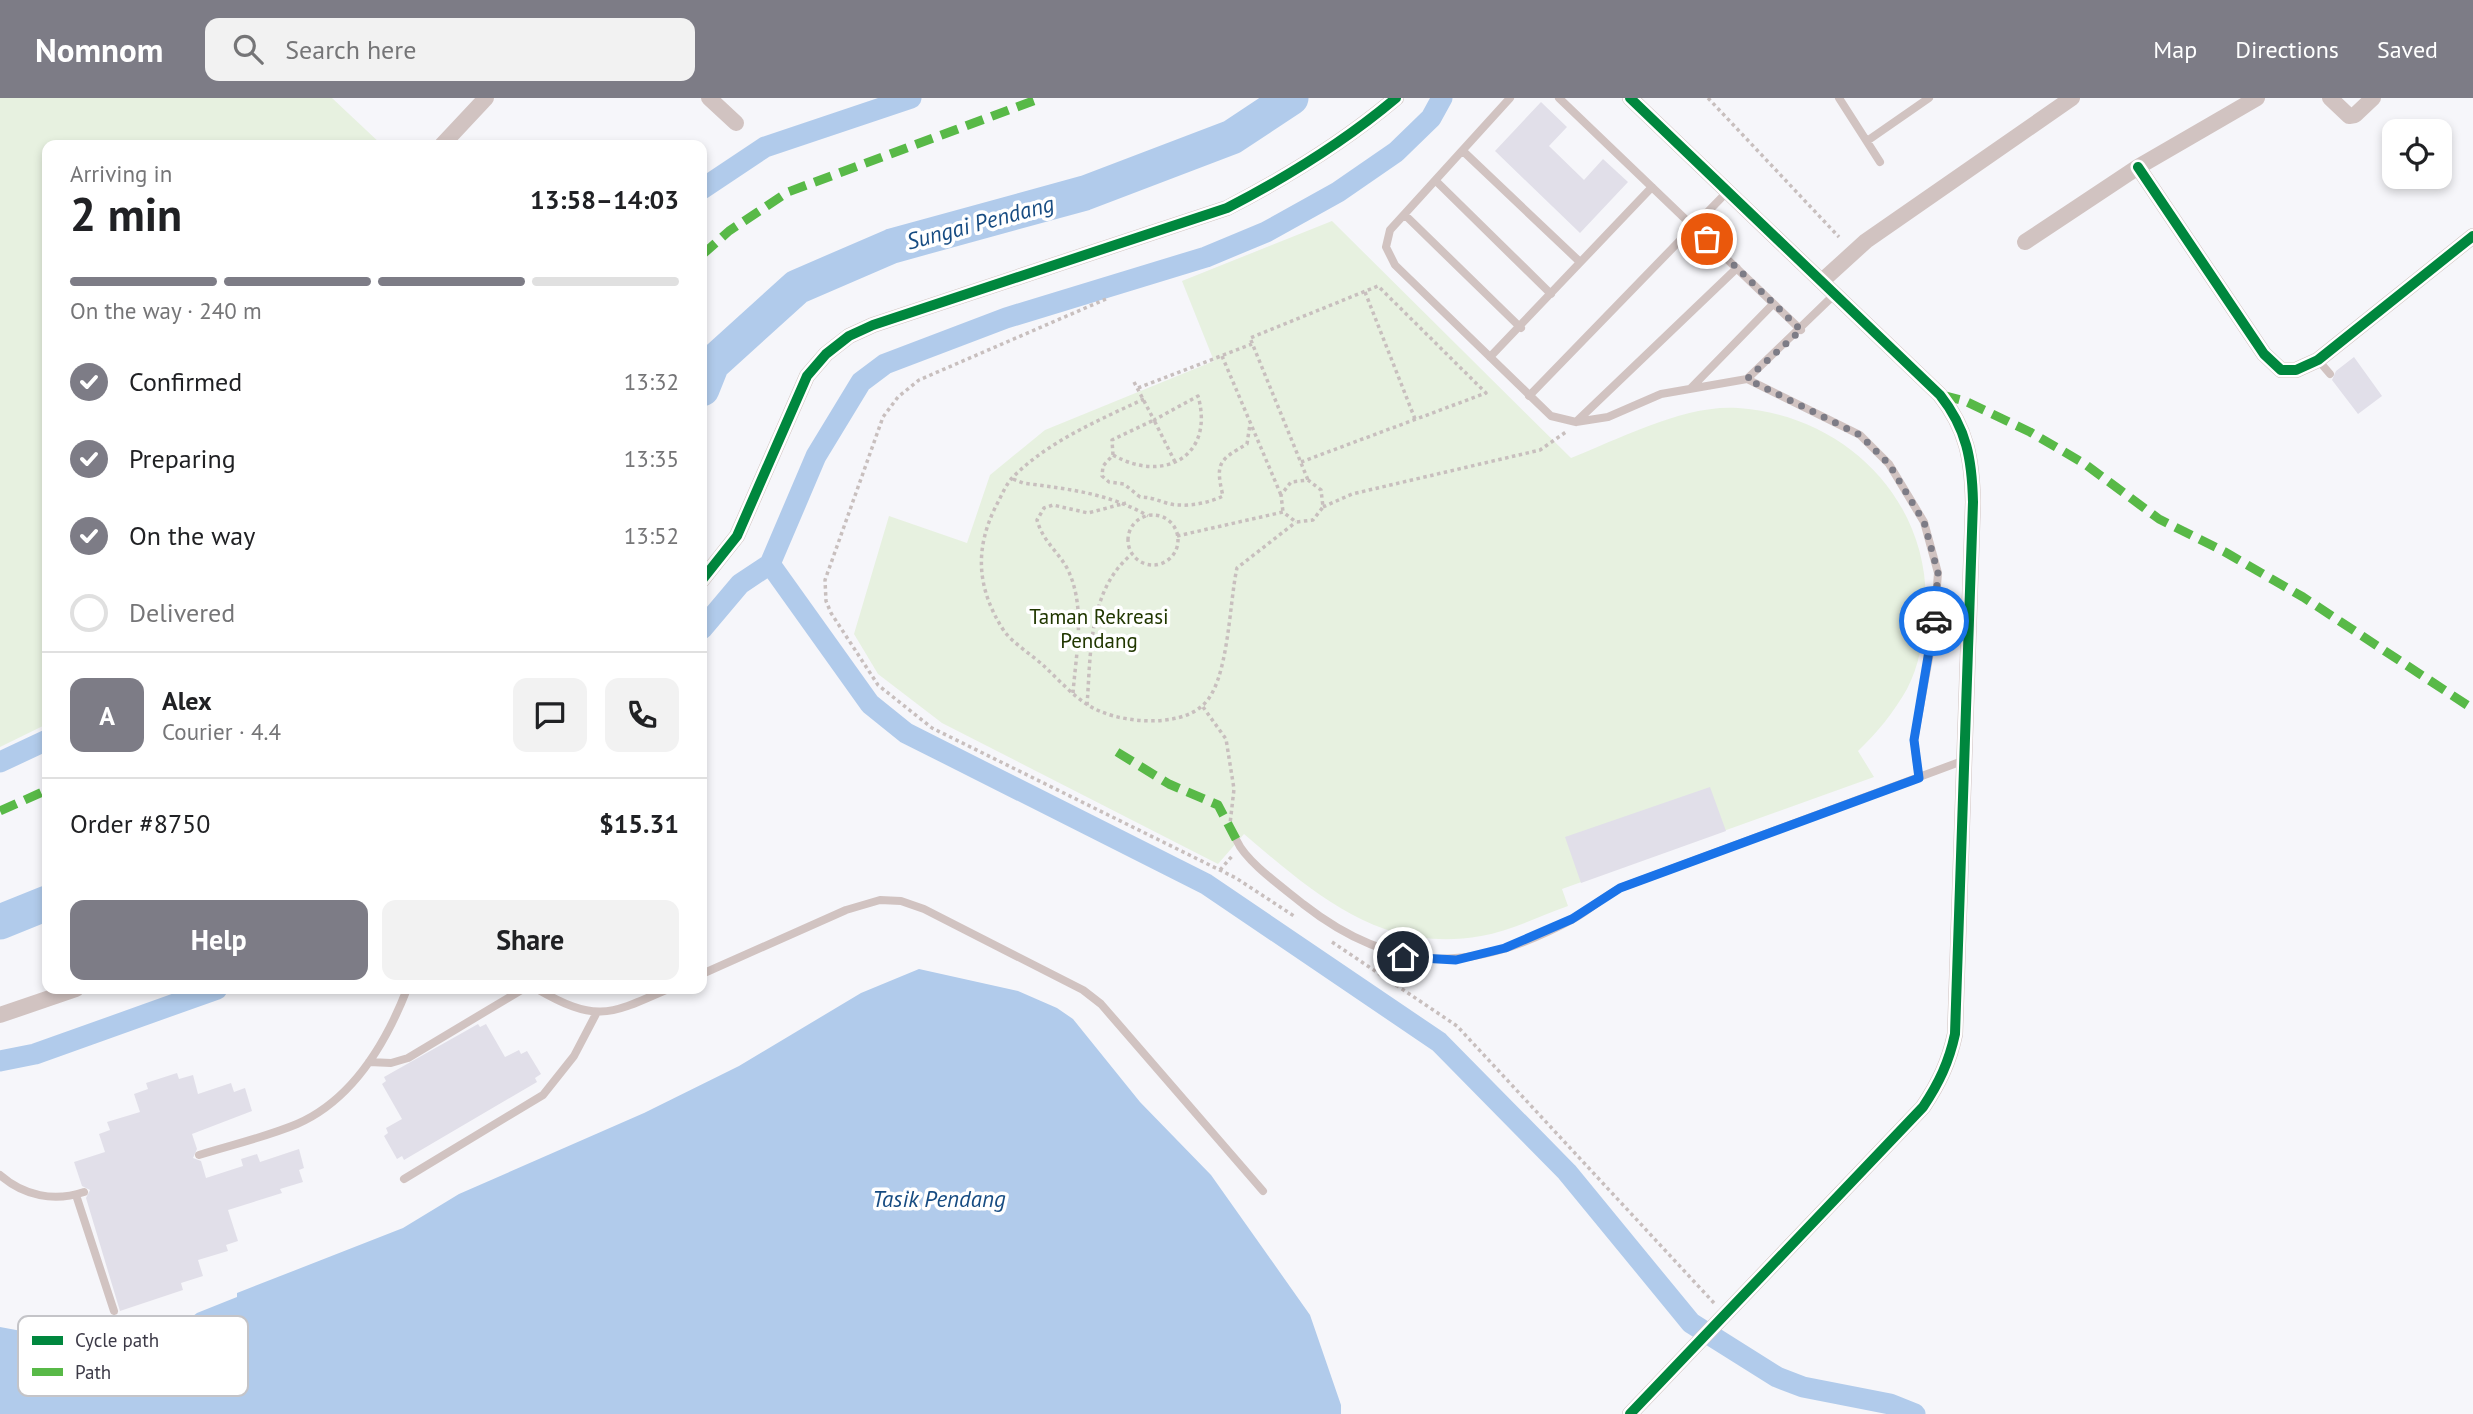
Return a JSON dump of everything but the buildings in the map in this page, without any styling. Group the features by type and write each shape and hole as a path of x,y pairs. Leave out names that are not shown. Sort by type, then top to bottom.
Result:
{"street":[{"path":"709,98 736,123"},
{"path":"707,574 737,536 807,376 826,354 849,336 873,325 1227,208 1281,180 1360,127 1396,98"},
{"path":"1630,98 1940,395 1954,412 1970,449 1973,502 1955,1034 1942,1079 1923,1107 1630,1414"},
{"path":"1822,281 1866,241 2072,98"},
{"path":"2025,242 2138,167 2257,98"},
{"path":"2330,98 2349,116 2355,115 2373,98"},
{"path":"446,140 476,101"},
{"path":"2138,167 2264,354 2281,370 2296,370 2318,360 2473,236"},
{"path":"0,1016 62,994"}],"lane":[{"path":"1510,98 1437,182 1390,230 1385,247 1395,265 1551,416 1576,422 1608,417 1661,394 1747,379 1801,330 1835,294"},
{"path":"1559,98 1801,330"},
{"path":"1839,98 1880,162"},
{"path":"1867,142 1929,98"},
{"path":"1464,152 1580,262"},
{"path":"1437,182 1551,294"},
{"path":"1490,357 1521,328 1652,187"},
{"path":"1529,396 1727,192"},
{"path":"1405,215 1521,328"},
{"path":"1576,422 1737,268"},
{"path":"1690,388 1773,304"},
{"path":"2318,360 2330,374"},
{"path":"1747,379 1860,435 1889,464 1924,522 1938,573 1933,636 1914,740 1919,778"},
{"path":"1237,841 1290,894 1320,917 1359,939 1403,957 1456,960 1505,948 1572,919 1620,888 1965,760"},
{"path":"707,972 845,910 880,900 901,901 924,909 1083,990 1101,1004 1263,1191"},
{"path":"199,1155 297,1124 327,1107 350,1087 369,1062 404,994"},
{"path":"369,1062 391,1063 408,1058 515,994"},
{"path":"546,994 569,1007 596,1013 625,1008 657,994"},
{"path":"404,1179 526,1108 543,1095 575,1056 596,1013"},
{"path":"0,1175 30,1193 44,1197 80,1194 114,1311"}],"path":[{"path":"1708,98 1839,237"},
{"path":"1301,462 1486,393 1378,286 1250,338 1308,480 1321,490 1323,507"},
{"path":"1365,292 1415,419"},
{"path":"1106,299 919,380 898,397 883,417 830,568 824,590 826,601 878,685 932,728 1237,877 1294,917"},
{"path":"1138,388 1252,345"},
{"path":"1222,356 1281,495 1283,512 1296,522"},
{"path":"1134,382 1176,464"},
{"path":"1113,455 1144,468 1176,464 1197,441 1203,428 1203,414 1198,396 1112,440 1113,455 1103,466 1102,475 1109,482 1124,484 1140,497 1155,497 1177,506 1210,502 1223,496 1217,472 1223,457 1247,444 1250,424"},
{"path":"1144,399 1067,438 1012,479 987,523 979,555 983,584 1005,632 1087,705 1103,713 1160,723 1202,707 1211,695 1226,656 1229,602 1237,568 1296,522 1313,520 1323,507 1352,494 1540,450 1559,439 1576,422"},
{"path":"1012,479 1023,484 1098,494 1126,503 1148,516 1163,517 1175,527 1179,543 1173,557 1159,565 1144,564 1132,554 1128,538 1135,524 1148,516"},
{"path":"1281,495 1291,482 1308,480"},
{"path":"1073,693 1079,604 1068,569 1042,537 1037,520 1044,508 1053,505 1088,513 1126,503"},
{"path":"1177,536 1283,512"},
{"path":"1087,705 1091,628 1117,566 1132,554"},
{"path":"1202,707 1226,739 1234,789 1230,824"},
{"path":"1329,940 1457,1026 1722,1317"}],"green space":[{"path":"0,98 332,98 377,140 42,140 42,726 0,747"},
{"name":"Taman Rekreasi Pendang","path":"1332,221 1571,458 1675,417 1696,411 1738,408 1778,414 1815,428 1848,447 1876,473 1899,503 1915,538 1924,576 1925,617 1920,653 1907,689 1885,722 1858,751 1874,777 1562,889 1568,906 1514,927 1481,936 1445,939 1412,936 1381,927 1324,897 1244,834 1218,864 942,723 878,674 854,634 889,516 967,543 990,475 1045,430 1214,361 1182,281"}],"water":[{"name":"Tasik Pendang","path":"919,969 1018,991 1057,1008 1073,1019 1140,1102 1211,1175 1310,1315 1341,1405 1341,1414 0,1414 0,1327 18,1330 18,1396 248,1396 248,1316 193,1316 197,1313 237,1297 237,1293 403,1228 459,1194 644,1113 739,1066 861,993"}],"waterway":[{"path":"707,186 765,147 911,98"},
{"name":"Sungai Pendang","path":"707,376 712,364 797,287 892,246 1085,193 1232,137 1291,98"},
{"path":"707,623 740,584 770,564 816,456 861,382 885,364 1006,318 1206,257 1266,232 1338,192 1396,152 1431,118 1442,98"},
{"path":"770,564 870,704 906,733 1206,884 1439,1042 1567,1172 1691,1323 1777,1377 1803,1387 1890,1404 1915,1414"},
{"path":"0,762 42,742"},
{"name":"Sungai Pendang","path":"0,922 42,905"},
{"path":"0,1061 35,1054 203,994"}],"marked path":[{"path":"707,251 729,231 788,192 1041,98"},
{"path":"1942,395 1965,401 2030,432 2085,464 2159,519 2225,552 2303,597 2473,709"},
{"path":"1117,752 1169,784 1218,805 1237,841"},
{"path":"0,811 42,792"}],"cycle path":[{"path":"707,574 737,536 807,376 826,354 849,336 873,325 1227,208 1314,158 1396,98"},
{"path":"1630,98 1940,395 1962,433 1969,459 1973,502 1955,1034 1946,1063 1939,1081 1923,1107 1630,1414"},
{"path":"2138,167 2264,354 2281,370 2296,370 2318,360 2473,236"}],"way so far":[{"path":"1707,239 1801,330 1747,379 1777,397 1860,435 1889,464 1924,522 1938,573 1934,621"}],"route":[{"path":"1403,957 1456,960 1505,948 1572,919 1620,888 1919,778 1914,740 1934,621"}]}
